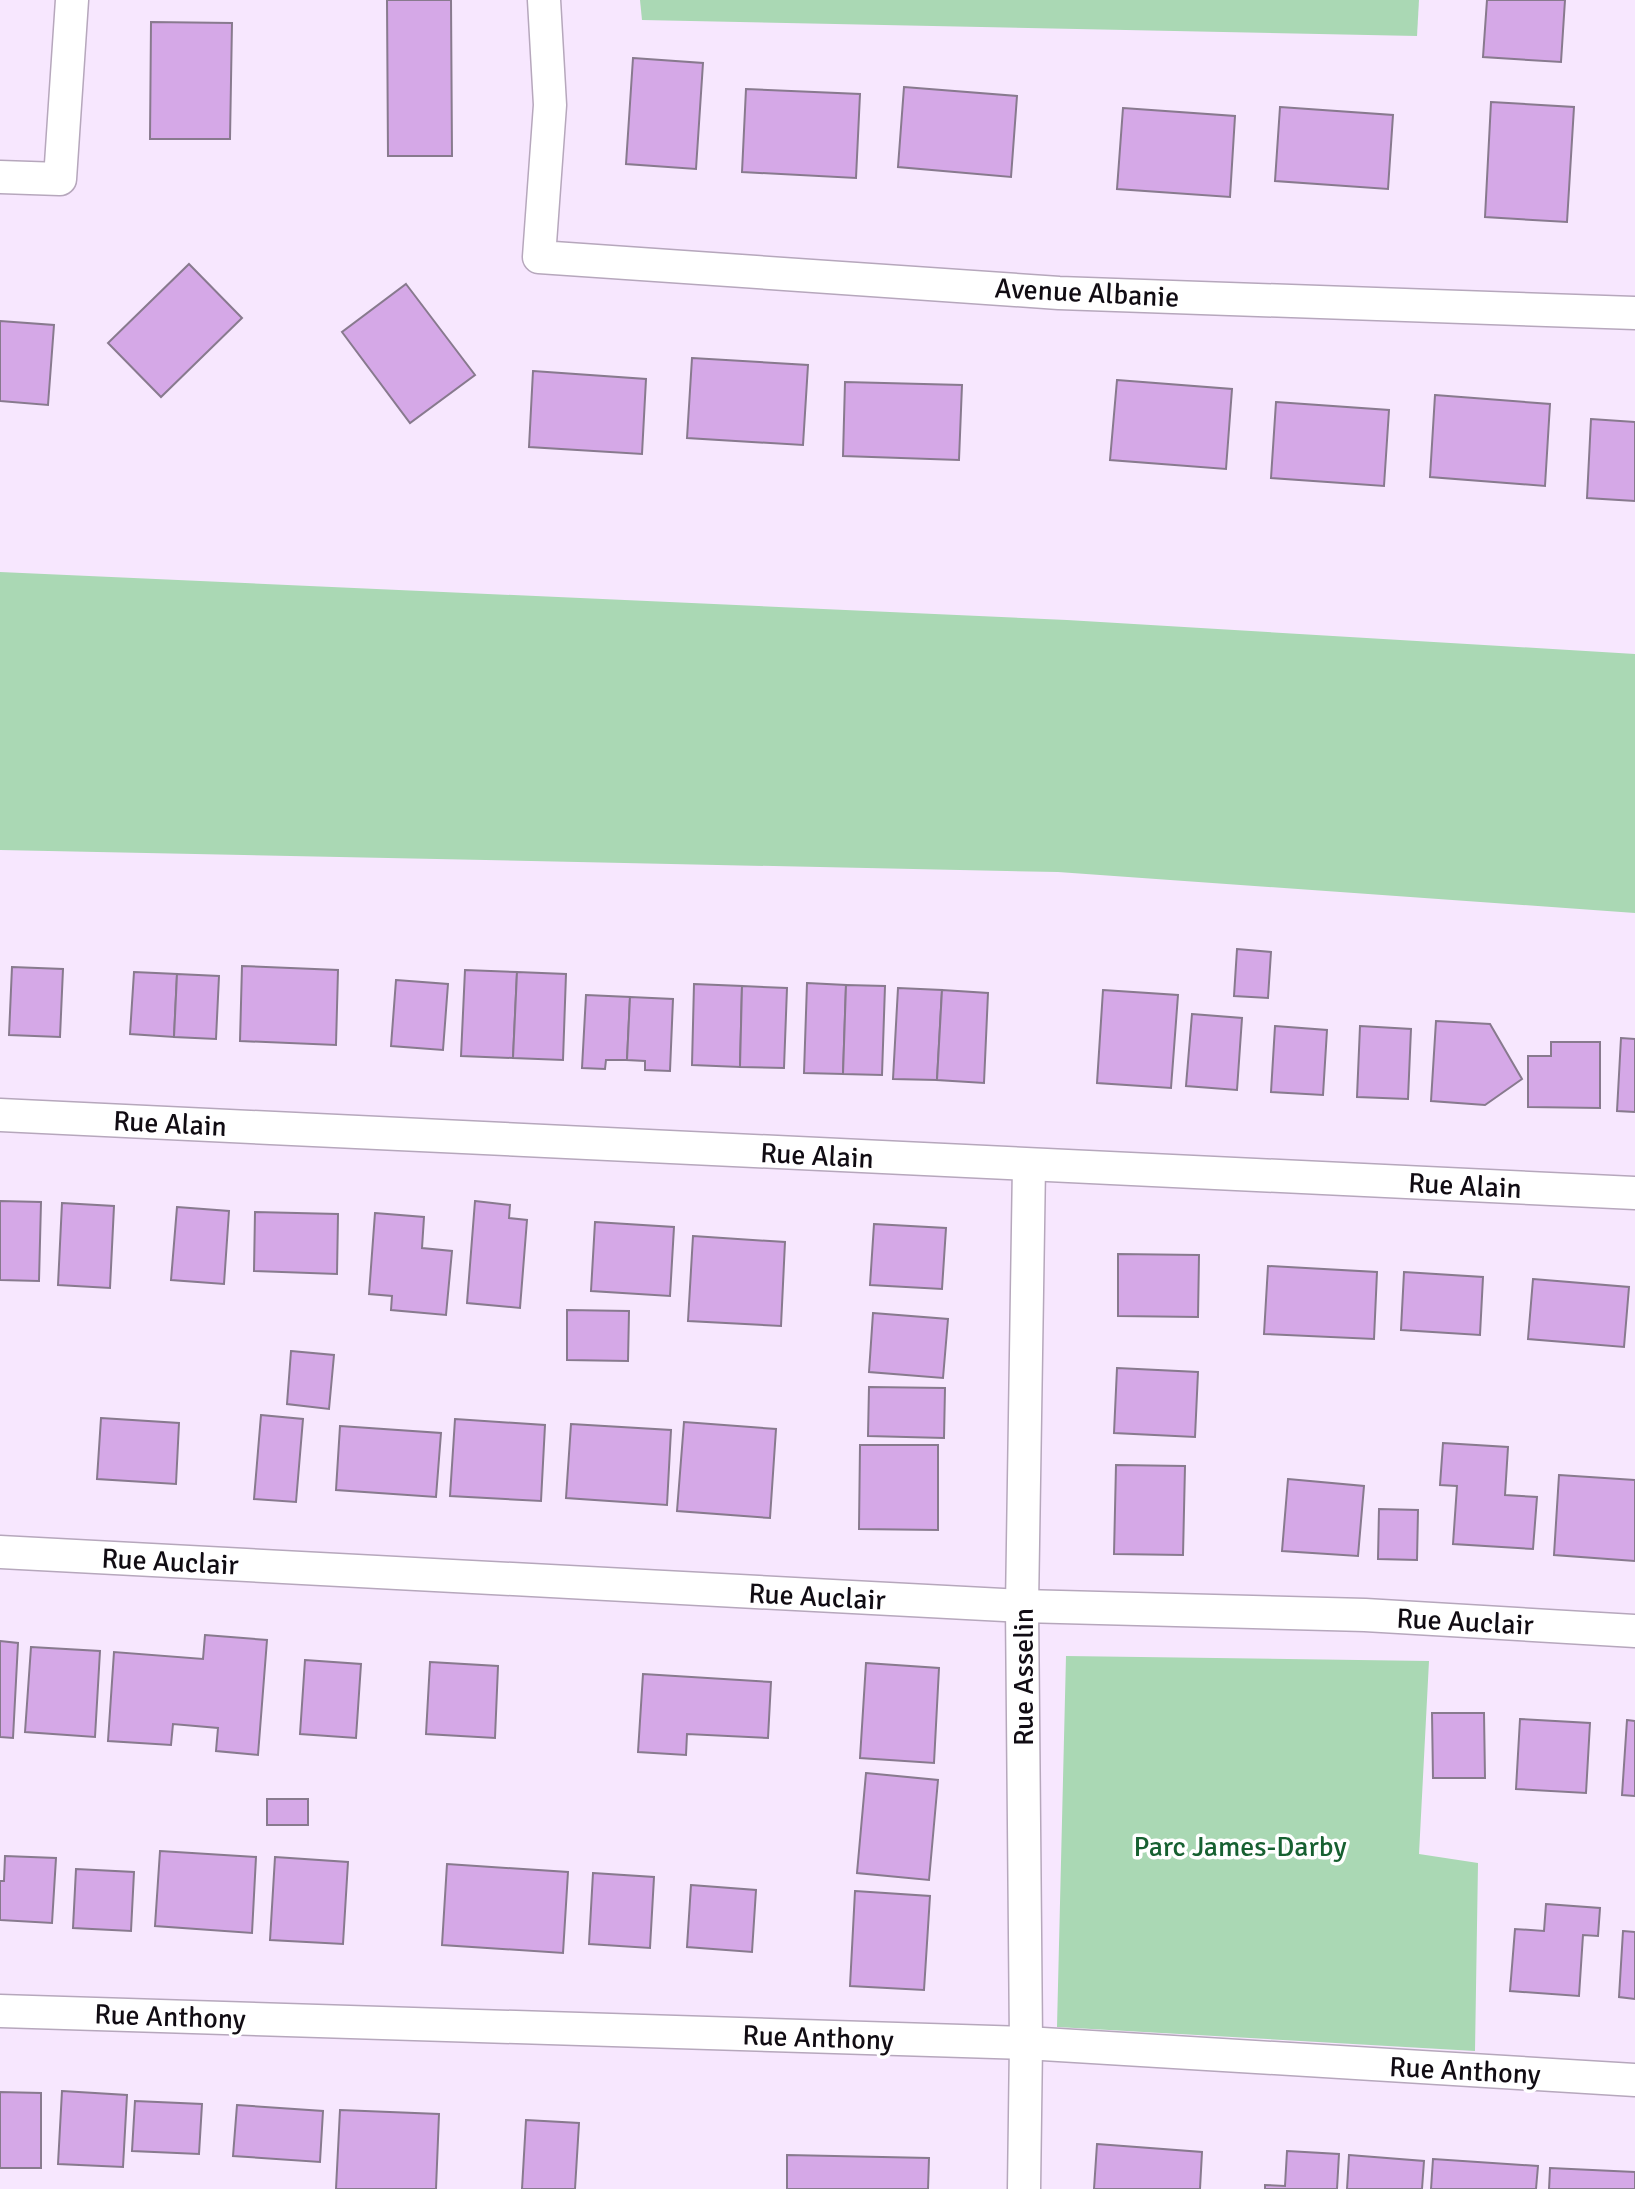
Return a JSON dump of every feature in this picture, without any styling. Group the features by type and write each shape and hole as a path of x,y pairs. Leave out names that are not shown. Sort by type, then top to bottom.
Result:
{"street":[{"path":"0,177 60,179 72,0"},
{"name":"Avenue Albanie","path":"544,0 550,105 539,257 1059,293 1635,313"},
{"name":"Rue Alain","path":"0,1115 1635,1193"},
{"name":"Rue Asselin","path":"1024,2189 1026,2043 1022,1606 1029,1165"},
{"name":"Rue Auclair","path":"0,1552 1022,1606 1365,1615 1635,1631"},
{"name":"Rue Anthony","path":"0,2011 1026,2043 1635,2080"}],"green space":[{"path":"640,0 1419,0 1417,36 642,20"},
{"path":"0,572 1067,620 1635,654 1635,913 1058,872 0,850"},
{"name":"Parc James-Darby","path":"1066,1656 1429,1661 1419,1854 1478,1863 1475,2051 1057,2027"}],"building":[{"path":"387,0 451,0 452,156 388,156"},
{"path":"1487,0 1565,0 1561,62 1483,57"},
{"path":"151,22 232,23 230,139 150,139"},
{"path":"633,58 703,63 696,169 626,164"},
{"path":"904,87 1017,96 1011,177 898,167"},
{"path":"746,89 860,94 856,178 742,172"},
{"path":"1491,102 1574,107 1567,222 1485,217"},
{"path":"1280,107 1393,115 1388,189 1275,181"},
{"path":"1123,108 1235,116 1230,197 1117,189"},
{"path":"189,264 242,318 161,397 108,343"},
{"path":"406,284 475,375 410,423 342,332"},
{"path":"0,321 54,325 48,405 0,401"},
{"path":"692,358 808,365 803,445 687,438"},
{"path":"533,371 646,379 642,454 529,447"},
{"path":"1117,380 1232,389 1226,469 1110,460"},
{"path":"845,382 962,385 959,460 843,456"},
{"path":"1435,395 1550,404 1545,486 1430,477"},
{"path":"1276,402 1389,410 1384,486 1271,478"},
{"path":"1591,419 1635,422 1635,501 1587,498"},
{"path":"1237,949 1271,952 1268,998 1234,996"},
{"path":"242,966 338,970 336,1045 240,1041"},
{"path":"12,967 63,969 60,1037 9,1035"},
{"path":"465,970 517,972 513,1058 461,1056"},
{"path":"134,972 177,974 174,1037 130,1034"},
{"path":"517,972 566,974 563,1060 513,1058"},
{"path":"177,974 219,976 216,1039 174,1037"},
{"path":"396,980 448,984 443,1050 391,1046"},
{"path":"807,983 846,985 843,1074 804,1073"},
{"path":"694,984 742,986 740,1067 692,1065"},
{"path":"846,985 885,986 882,1075 843,1074"},
{"path":"742,986 787,988 784,1068 740,1067"},
{"path":"898,988 942,990 937,1080 893,1079"},
{"path":"942,990 988,993 984,1083 937,1080"},
{"path":"1103,990 1178,995 1171,1088 1097,1083"},
{"path":"586,995 630,997 627,1060 606,1060 605,1069 582,1068"},
{"path":"630,997 673,999 670,1071 645,1070 645,1061 627,1060"},
{"path":"1192,1014 1242,1018 1237,1090 1186,1086"},
{"path":"1436,1021 1490,1024 1522,1079 1485,1105 1431,1101"},
{"path":"1275,1026 1327,1030 1323,1095 1271,1092"},
{"path":"1360,1026 1411,1029 1408,1099 1357,1097"},
{"path":"1621,1038 1635,1039 1635,1112 1617,1111"},
{"path":"1551,1042 1600,1042 1600,1108 1528,1107 1528,1056 1551,1056"},
{"path":"0,1201 41,1202 39,1281 0,1280"},
{"path":"475,1201 510,1205 509,1218 527,1220 520,1308 467,1303"},
{"path":"62,1203 114,1206 110,1288 58,1285"},
{"path":"177,1207 229,1211 224,1284 171,1280"},
{"path":"255,1212 338,1214 337,1274 254,1271"},
{"path":"375,1213 424,1217 422,1248 452,1251 446,1315 391,1310 392,1296 369,1294"},
{"path":"595,1222 674,1227 670,1296 591,1291"},
{"path":"874,1224 946,1228 942,1289 870,1285"},
{"path":"693,1236 785,1242 781,1326 688,1321"},
{"path":"1118,1254 1199,1255 1198,1317 1118,1316"},
{"path":"1268,1266 1377,1272 1374,1339 1264,1334"},
{"path":"1404,1272 1483,1277 1480,1335 1401,1330"},
{"path":"1533,1279 1629,1287 1624,1347 1528,1339"},
{"path":"567,1310 629,1311 628,1361 567,1360"},
{"path":"873,1313 948,1319 943,1378 869,1372"},
{"path":"291,1351 334,1355 329,1409 287,1404"},
{"path":"1117,1368 1198,1372 1195,1437 1114,1433"},
{"path":"869,1387 945,1388 944,1438 868,1436"},
{"path":"261,1415 303,1419 296,1502 254,1499"},
{"path":"101,1418 179,1423 176,1484 97,1479"},
{"path":"455,1419 545,1425 541,1501 450,1496"},
{"path":"684,1422 776,1429 770,1518 677,1511"},
{"path":"571,1424 671,1430 667,1505 566,1498"},
{"path":"340,1426 441,1433 436,1497 336,1490"},
{"path":"1443,1443 1508,1447 1505,1495 1537,1497 1533,1549 1453,1544 1457,1486 1440,1485"},
{"path":"860,1445 938,1445 938,1530 859,1529"},
{"path":"1116,1465 1185,1466 1183,1555 1114,1554"},
{"path":"1559,1475 1635,1480 1635,1561 1554,1555"},
{"path":"1288,1479 1364,1486 1358,1556 1282,1551"},
{"path":"1379,1509 1418,1510 1417,1560 1378,1559"},
{"path":"205,1635 267,1640 258,1755 216,1751 218,1728 173,1724 171,1745 108,1741 114,1652 203,1659"},
{"path":"0,1641 18,1643 13,1738 0,1737"},
{"path":"31,1647 100,1651 95,1737 25,1732"},
{"path":"305,1660 361,1664 356,1738 300,1734"},
{"path":"430,1662 498,1666 495,1738 426,1734"},
{"path":"866,1663 939,1668 934,1763 860,1758"},
{"path":"643,1674 771,1682 768,1738 687,1734 686,1755 638,1752"},
{"path":"1432,1713 1484,1713 1485,1778 1433,1778"},
{"path":"1520,1719 1590,1723 1586,1793 1516,1789"},
{"path":"1627,1720 1635,1721 1635,1796 1622,1795"},
{"path":"866,1773 938,1780 929,1880 857,1873"},
{"path":"267,1799 308,1799 308,1825 267,1825"},
{"path":"160,1851 256,1857 252,1933 155,1926"},
{"path":"5,1856 56,1858 52,1923 0,1920 0,1881 4,1881"},
{"path":"275,1857 348,1862 343,1944 270,1940"},
{"path":"447,1864 568,1872 563,1953 442,1945"},
{"path":"76,1869 134,1872 131,1931 73,1928"},
{"path":"593,1873 654,1877 650,1948 589,1944"},
{"path":"691,1885 756,1890 752,1952 687,1947"},
{"path":"855,1891 930,1896 924,1990 850,1986"},
{"path":"1546,1904 1600,1908 1598,1936 1583,1935 1579,1996 1510,1991 1515,1929 1544,1931"},
{"path":"1623,1931 1635,1932 1635,1999 1619,1997"},
{"path":"62,2091 127,2095 123,2167 58,2164"},
{"path":"0,2092 41,2093 41,2168 0,2168"},
{"path":"135,2101 202,2104 199,2154 132,2151"},
{"path":"237,2105 323,2111 320,2162 233,2156"},
{"path":"340,2110 439,2114 436,2189 336,2189"},
{"path":"526,2120 579,2123 575,2189 522,2189"},
{"path":"1097,2144 1202,2152 1200,2189 1094,2189"},
{"path":"1287,2151 1339,2154 1337,2189 1265,2189 1265,2185 1285,2186"},
{"path":"787,2155 929,2158 928,2189 787,2189"},
{"path":"1349,2155 1424,2161 1422,2189 1347,2189"},
{"path":"1433,2159 1538,2166 1536,2189 1431,2189"},
{"path":"1550,2168 1635,2172 1635,2189 1549,2189"}]}
